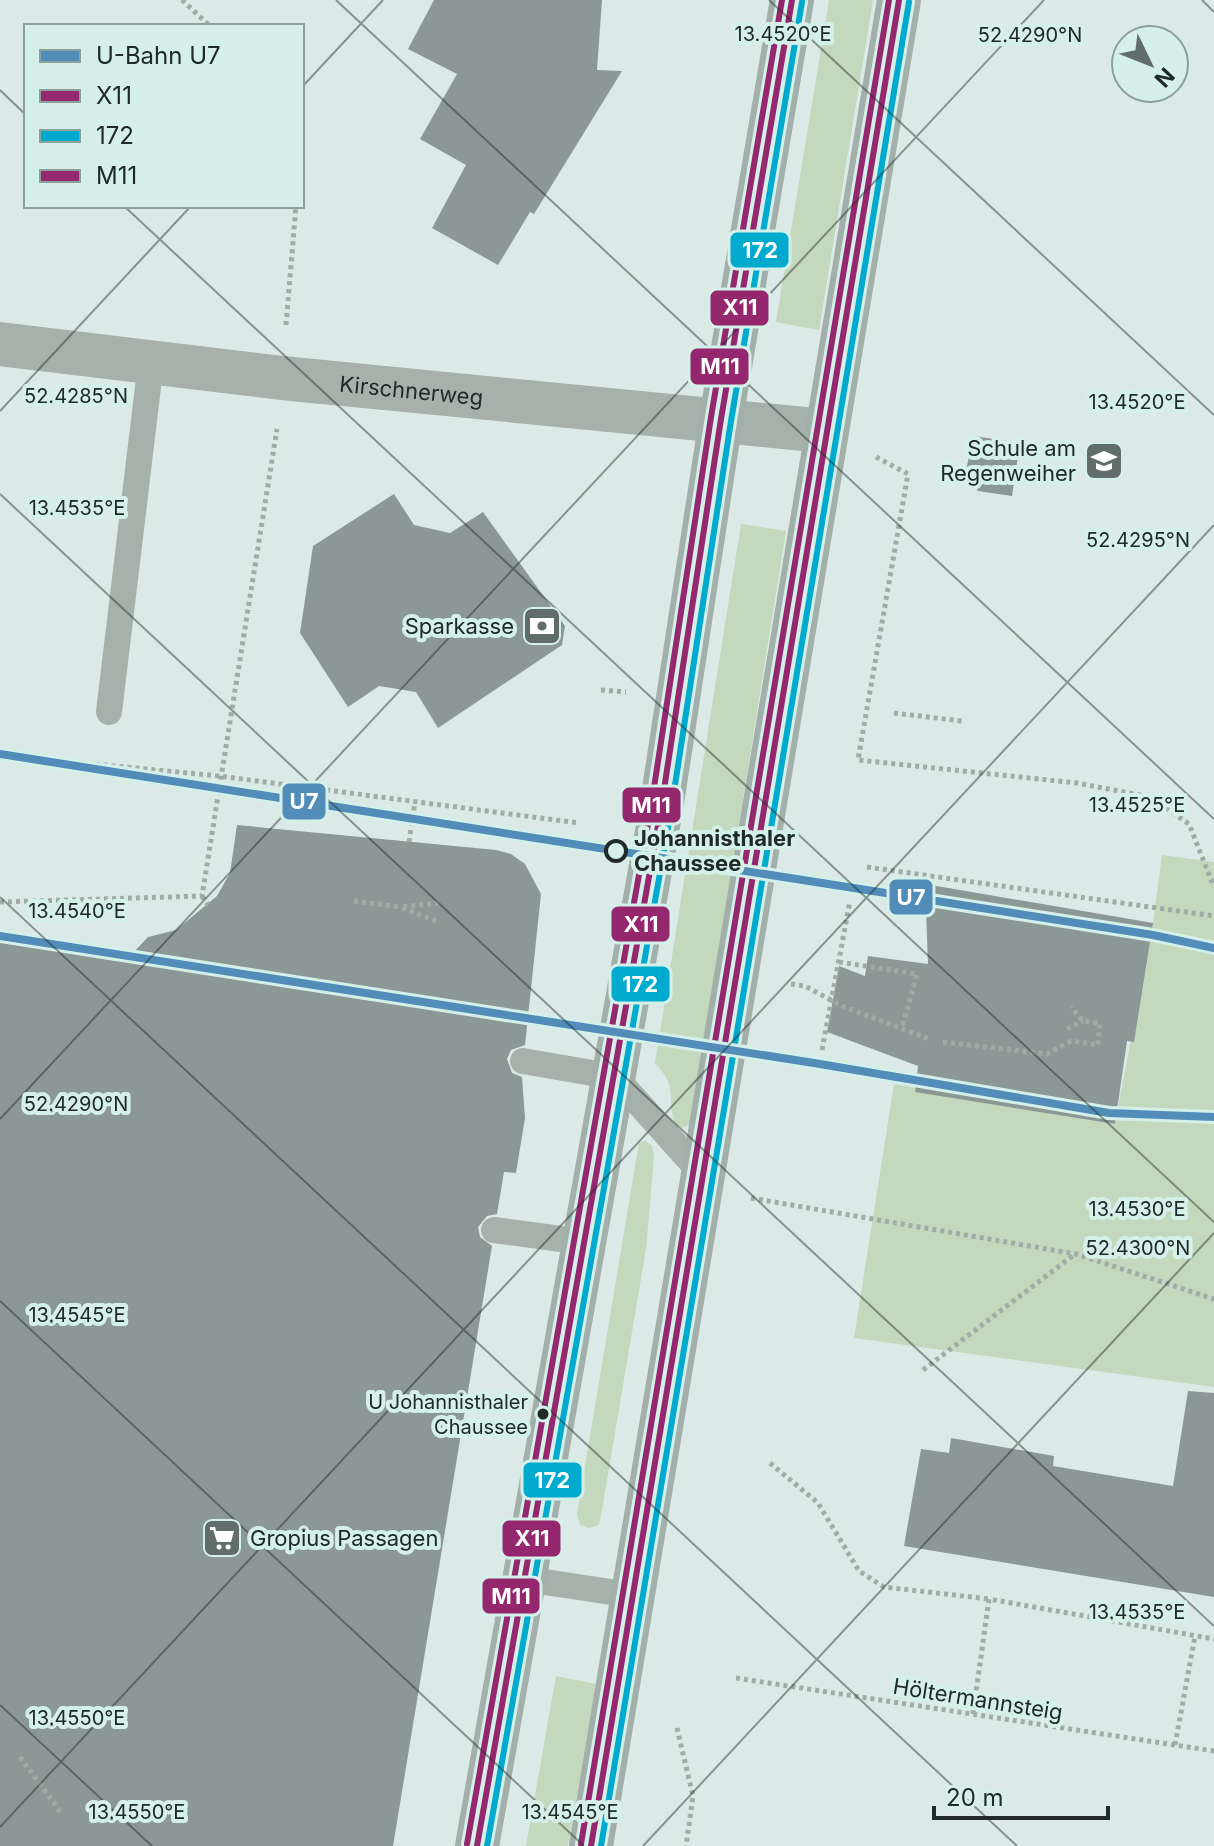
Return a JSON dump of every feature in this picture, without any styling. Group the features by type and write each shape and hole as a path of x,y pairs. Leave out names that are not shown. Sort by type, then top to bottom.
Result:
{"main road":[{"path":"477,1846 661,809 721,419 792,0"},
{"path":"591,1846 899,0"}],"street":[{"name":"Kirschnerweg","path":"0,344 282,378 825,431"}],"lane":[{"path":"109,712 151,362"},
{"path":"523,1061 615,1077 703,1175"},
{"path":"494,1230 584,1242"},
{"path":"525,1579 631,1595"}],"path":[{"path":"182,0 208,24"},
{"path":"286,326 296,208"},
{"path":"208,905 202,896 219,776 278,416"},
{"path":"908,474 858,760 1077,783 1150,797 1189,824 1214,887"},
{"path":"601,690 626,692"},
{"path":"894,713 962,721"},
{"path":"0,755 219,776 579,823"},
{"path":"409,842 415,802"},
{"path":"867,867 1214,916"},
{"path":"0,902 202,896"},
{"path":"354,901 401,907 439,903"},
{"path":"822,1050 850,901"},
{"path":"401,907 436,921"},
{"path":"839,962 917,974 902,1028"},
{"path":"791,984 805,986 842,1006 929,1039"},
{"path":"1071,1007 1083,1021"},
{"path":"943,1042 1047,1054 1071,1041 1098,1045 1100,1023 1083,1021 1067,1029"},
{"path":"809,1208 1076,1254 1214,1299"},
{"path":"923,1370 1076,1254"},
{"path":"770,1463 818,1503 859,1571 884,1587 989,1599 1214,1639"},
{"path":"973,1714 989,1599"},
{"path":"1175,1745 1195,1636"},
{"name":"Höltermannsteig","path":"736,1678 1214,1751"},
{"path":"677,1728 693,1796 686,1846"},
{"path":"20,1757 62,1814"}],"green space":[{"path":"829,0 873,0 819,330 776,322"},
{"path":"741,524 786,531 691,1124 683,1128 675,1125 670,1086 655,1063"},
{"path":"1162,855 1214,862 1214,1387 854,1338 894,1084 1115,1124 1153,923"},
{"path":"646,1141 652,1146 654,1157 646,1249 601,1516 599,1525 589,1528 580,1525 577,1514 639,1143"},
{"path":"556,1676 596,1684 568,1846 526,1846"}],"building":[{"path":"434,0 602,0 597,70 622,71 534,214 530,212 498,265 432,228 466,165 420,139 457,74 408,49"},
{"path":"974,436 1020,443 1012,496 978,491 965,474"},
{"path":"394,494 414,525 450,533 483,512 565,626 562,645 438,728 416,692 379,686 348,707 300,633 313,546"},
{"name":"Gropius Passagen","path":"237,825 496,850 511,854 525,864 541,894 525,1045 511,1050 507,1059 512,1073 522,1077 525,1118 516,1173 504,1172 497,1214 487,1216 478,1227 480,1237 492,1246 393,1846 0,1846 0,937 131,955 148,937 176,930 217,896 230,873"},
{"path":"925,884 1153,923 1134,1042 1127,1041 1115,1124 915,1092 918,1066 827,1032 839,966 865,976 868,956 928,964"},
{"path":"1188,1391 1214,1393 1214,1597 904,1546 921,1449 949,1453 951,1438 1054,1456 1053,1466 1173,1486"}],"metro line":[{"name":"U7","path":"0,754 1153,935 1214,948"},
{"name":"U7","path":"0,936 814,1063 1109,1113 1214,1117"}],"transit line":[{"name":"M11","path":"467,1844 651,807 711,417 782,0"},
{"name":"X11","path":"477,1846 661,809 721,419 792,0"},
{"name":"M11","path":"581,1844 889,0"},
{"name":"X11","path":"591,1846 899,0"},
{"name":"172","path":"487,1846 671,811 731,421 802,2"},
{"name":"172","path":"601,1846 909,2"}],"place":[{"name":"Schule am Regenweiher","path":"1104,461"},
{"name":"Sparkasse","path":"542,626"},
{"name":"Johannisthaler Chaussee","path":"616,851"},
{"name":"U Johannisthaler Chaussee","path":"543,1414"},
{"name":"Gropius Passagen","path":"222,1538"}]}
